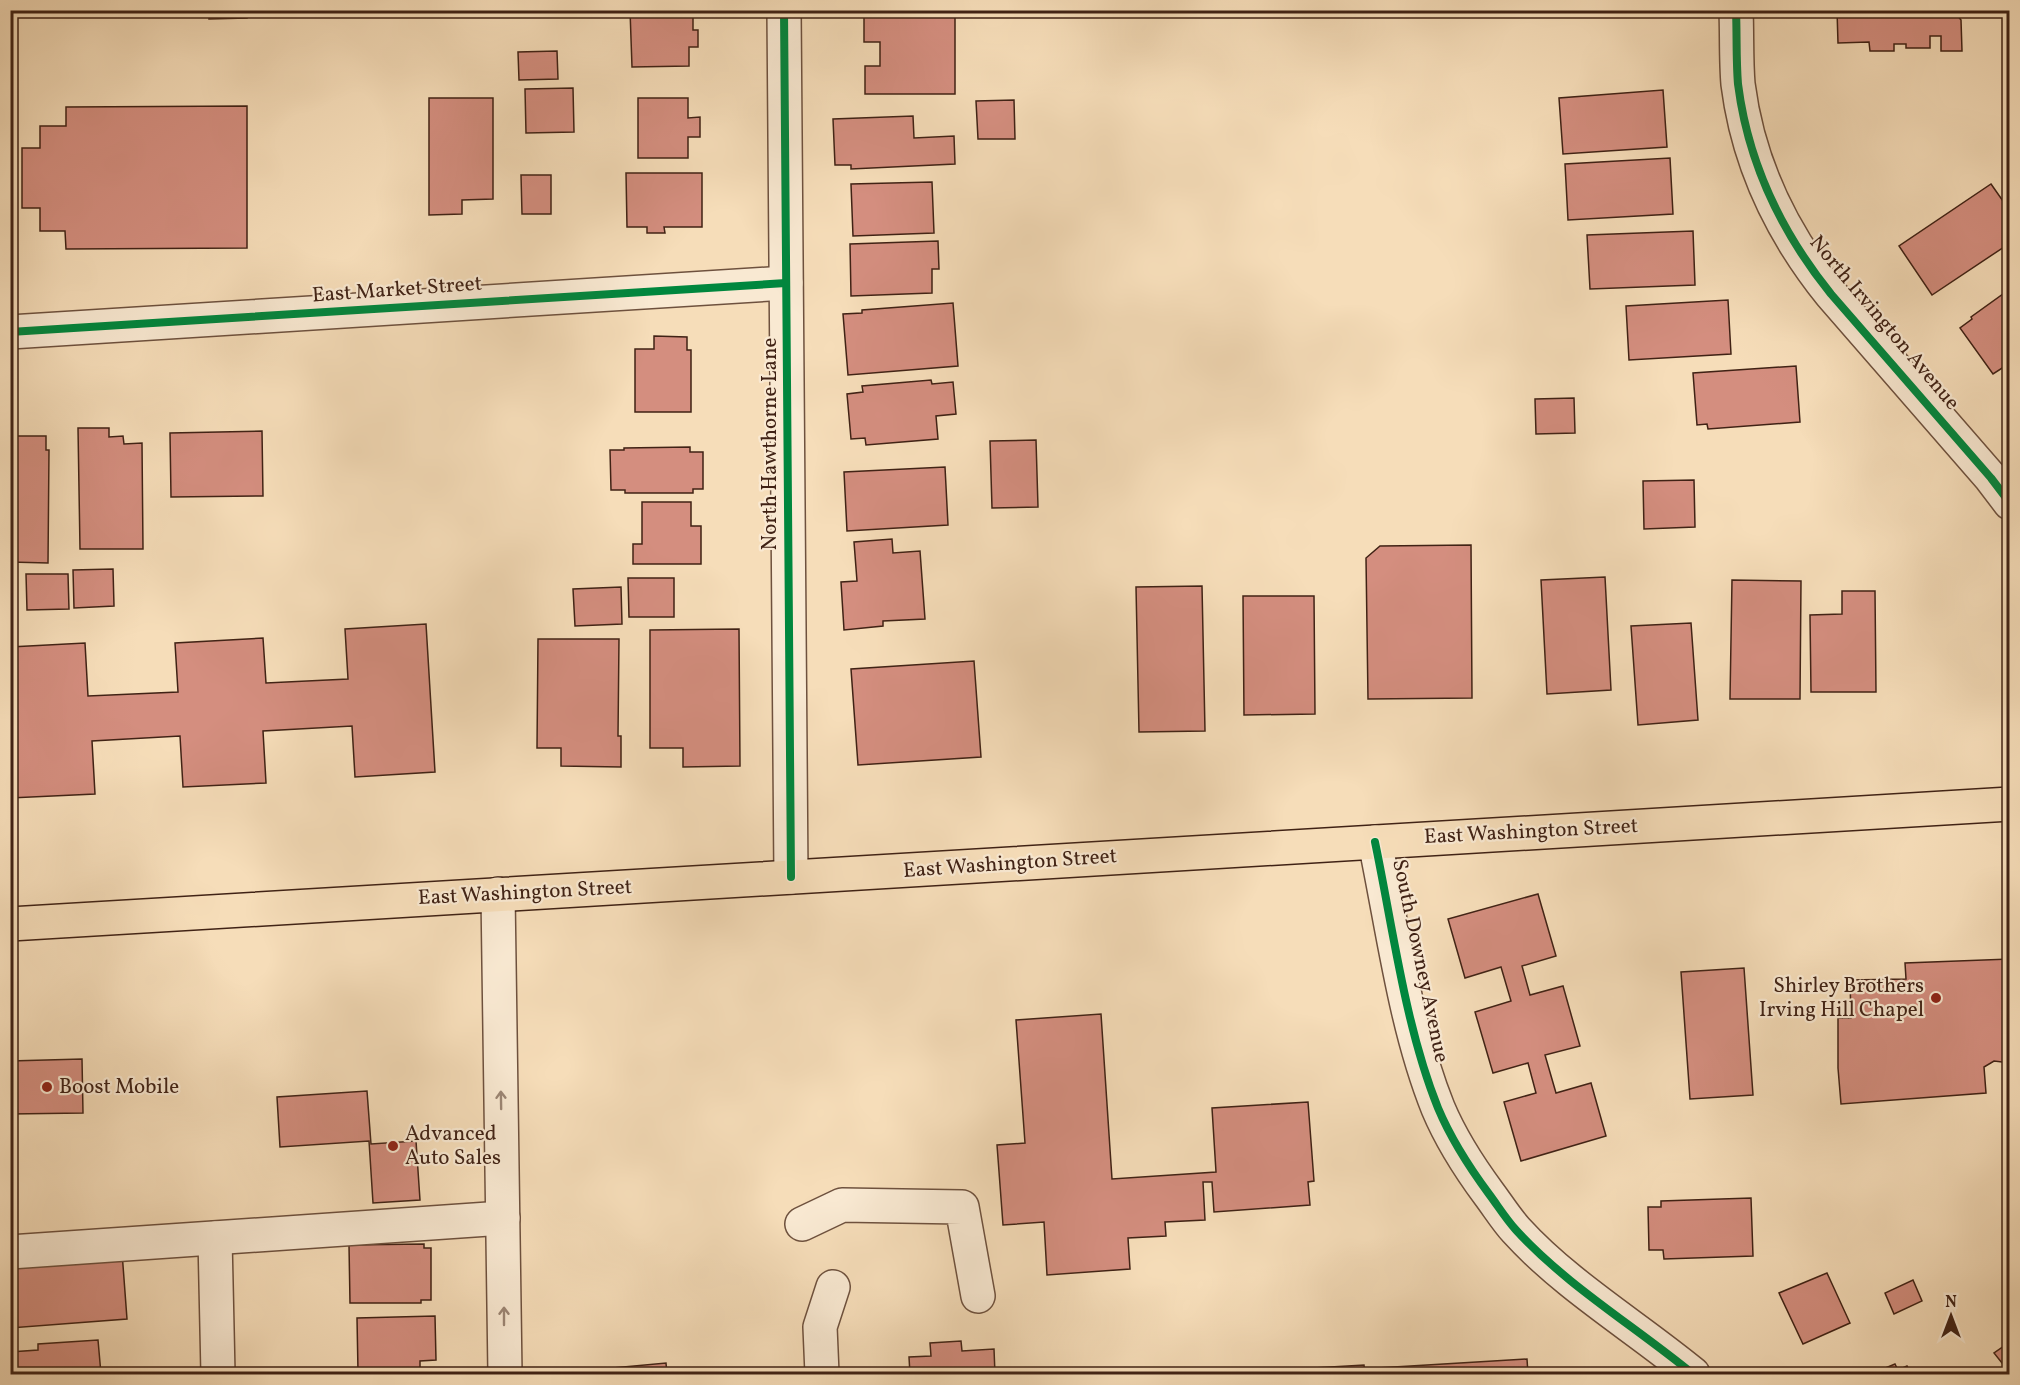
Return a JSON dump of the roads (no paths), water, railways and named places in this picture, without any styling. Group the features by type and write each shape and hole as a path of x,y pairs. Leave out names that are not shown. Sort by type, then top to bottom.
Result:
{"main road":[{"name":"East Washington Street","path":"10,924 2010,804"}],"street":[{"name":"North Hawthorne Lane","path":"784,10 791,877"},
{"name":"North Irvington Avenue","path":"1736,10 1738,81 1744,117 1758,170 1780,220 1831,294 1991,478 2010,503"},
{"name":"East Market Street","path":"10,332 786,284"},
{"name":"South Downey Avenue","path":"1375,842 1421,1059 1439,1110 1454,1142 1473,1172 1517,1231 1570,1278 1693,1374"},
{"path":"498,894 505,1374"},
{"path":"802,1224 842,1205 962,1207 978,1296"},
{"path":"10,1252 503,1218"},
{"path":"215,1238 218,1374"},
{"path":"822,1374 820,1327 832,1287"}],"place":[{"name":"Shirley Brothers Irving Hill Chapel","path":"1936,998"},
{"name":"Boost Mobile","path":"47,1087"},
{"name":"Advanced Auto Sales","path":"393,1146"}]}
